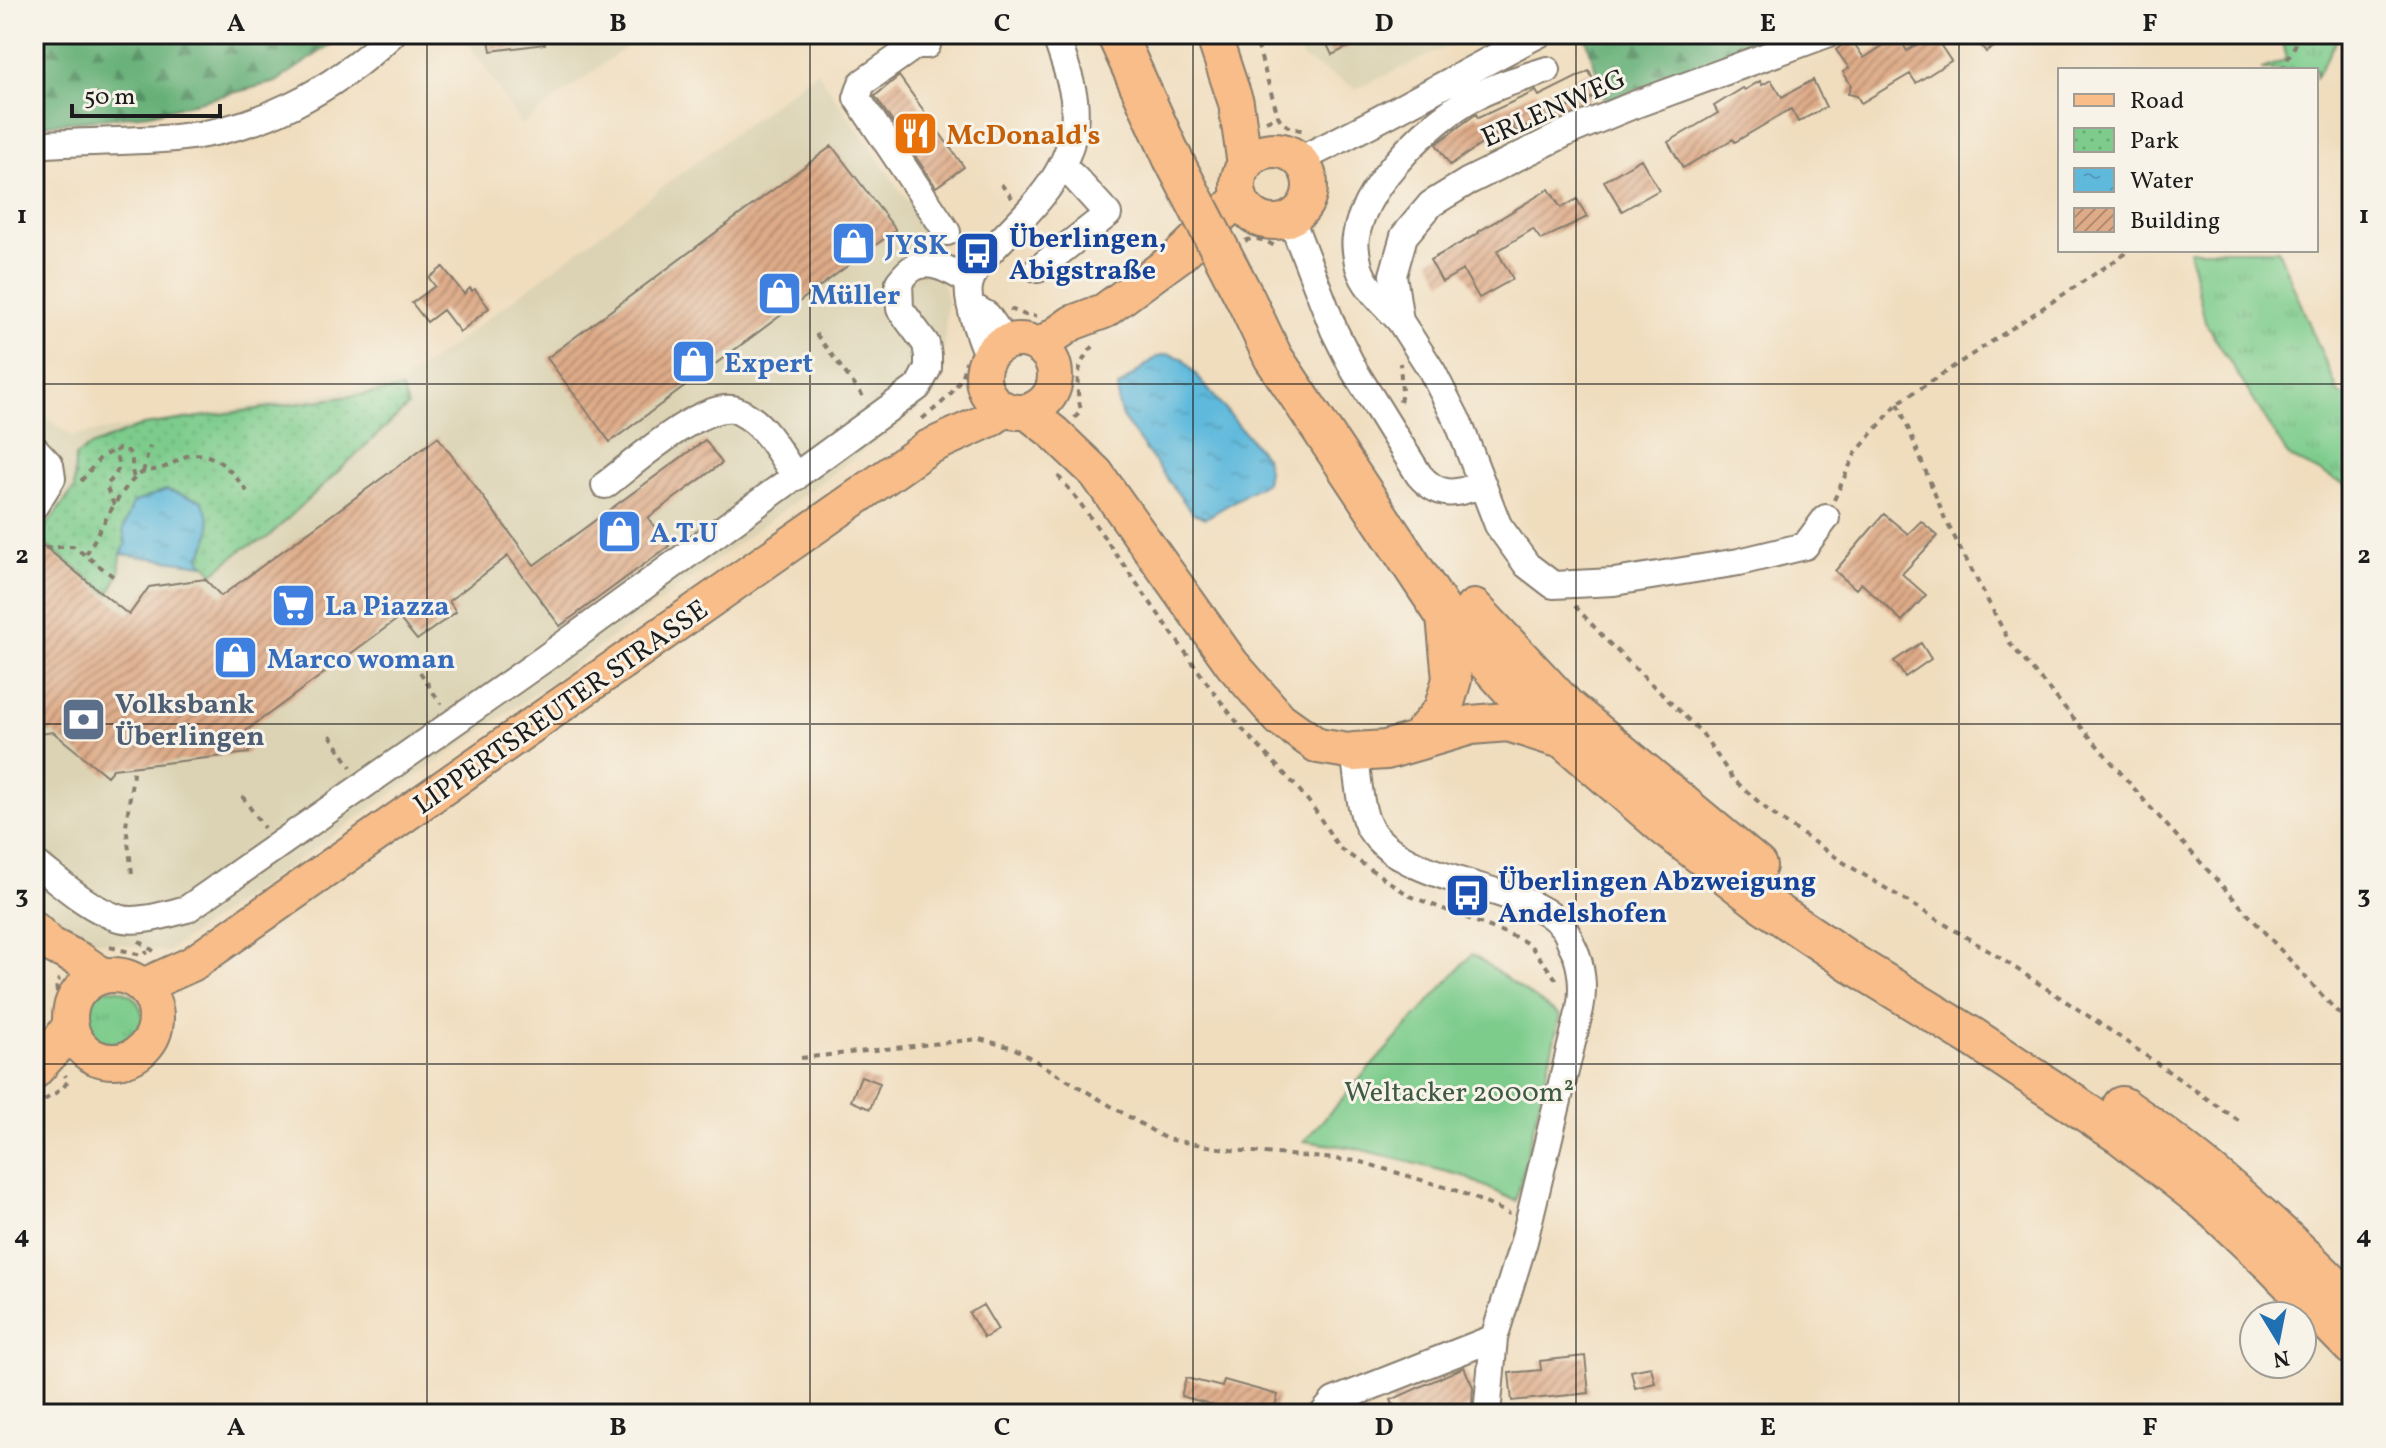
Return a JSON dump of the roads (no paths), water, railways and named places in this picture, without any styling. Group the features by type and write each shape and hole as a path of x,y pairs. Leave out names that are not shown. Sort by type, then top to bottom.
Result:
{"highway":[{"path":"1116,34 1172,157 1273,357 1446,617 1511,689 1664,826 1761,902 2122,1136 2206,1202 2352,1346"},
{"path":"1372,503 1566,707 1696,817 1789,892 2074,1072 2167,1137 2240,1196 2352,1304"},
{"path":"1417,741 1443,710 1452,679 1446,617"},
{"path":"1354,752 1386,750 1471,725 1508,722 1565,740"}],"main road":[{"path":"1096,473 996,377 1018,339 1029,341 1044,332 1104,311 1274,184 1236,103 1213,34"},
{"path":"1054,383 1104,311"},
{"path":"1044,332 1052,360 1054,383 1096,473 1232,664 1280,719 1318,746 1354,752"},
{"name":"LIPPERTSREUTER STRASSE","path":"150,999 192,964 927,448 996,377 1042,404 1054,383"},
{"path":"34,1072 85,1012 118,975 131,979 150,999 156,1027 142,1051 129,1059 114,1062 100,1060 85,1012 43,937"},
{"path":"34,1079 85,1012"}],"street":[{"path":"34,145 177,138 236,127 292,106 320,90 356,66 392,34"},
{"path":"971,295 985,257 1036,204 1063,167 1073,132 1074,99 1055,34"},
{"path":"1481,484 1467,491 1448,493 1431,489 1419,475 1354,370 1334,330 1274,184 1488,60 1539,34"},
{"name":"ERLENWEG","path":"1400,321 1393,275 1404,236 1431,204 1479,175 1568,132 1827,34"},
{"path":"927,45 916,45 862,83 857,98 947,232"},
{"name":"ERLENWEG","path":"1547,70 1491,89 1458,107 1423,136 1374,191 1359,222 1355,240 1360,270 1374,293 1400,321 1432,371 1459,424 1498,525 1527,565 1553,585 1614,582 1739,562 1805,546 1826,518"},
{"path":"1038,269 1108,214 1063,167"},
{"path":"34,862 89,903 120,919 157,918 187,909 454,723 918,387 928,368 926,344 900,309 899,282 914,267 923,264 955,273 987,315 996,377"},
{"path":"605,485 680,427 709,412 733,409 751,418 766,434 796,477"},
{"path":"34,448 50,465 52,478 35,505"},
{"path":"1354,752 1361,804 1370,829 1393,853 1417,865 1538,906 1564,928 1578,959 1582,997 1572,1050 1524,1241 1494,1338 1487,1414"},
{"path":"1323,1414 1334,1401 1494,1338"}],"water":[{"path":"1169,354 1182,358 1265,457 1268,470 1266,482 1206,518 1192,513 1122,417 1118,403 1118,387 1158,356"},
{"path":"166,490 201,500 205,507 210,528 200,556 203,565 121,554 126,544 123,530 133,503"}],"place":[{"name":"McDonald's","path":"915,134"},
{"name":"JYSK","path":"854,244"},
{"name":"Überlingen, Abigstraße","path":"978,253"},
{"name":"Müller","path":"779,294"},
{"name":"Expert","path":"693,362"},
{"name":"A.T.U","path":"619,532"},
{"name":"La Piazza","path":"294,605"},
{"name":"Marco woman","path":"236,658"},
{"name":"Volksbank Überlingen","path":"84,719"},
{"name":"Überlingen Abzweigung Andelshofen","path":"1467,896"}],"park label":[{"name":"Weltacker 2000m²","path":"1459,1091"}]}
